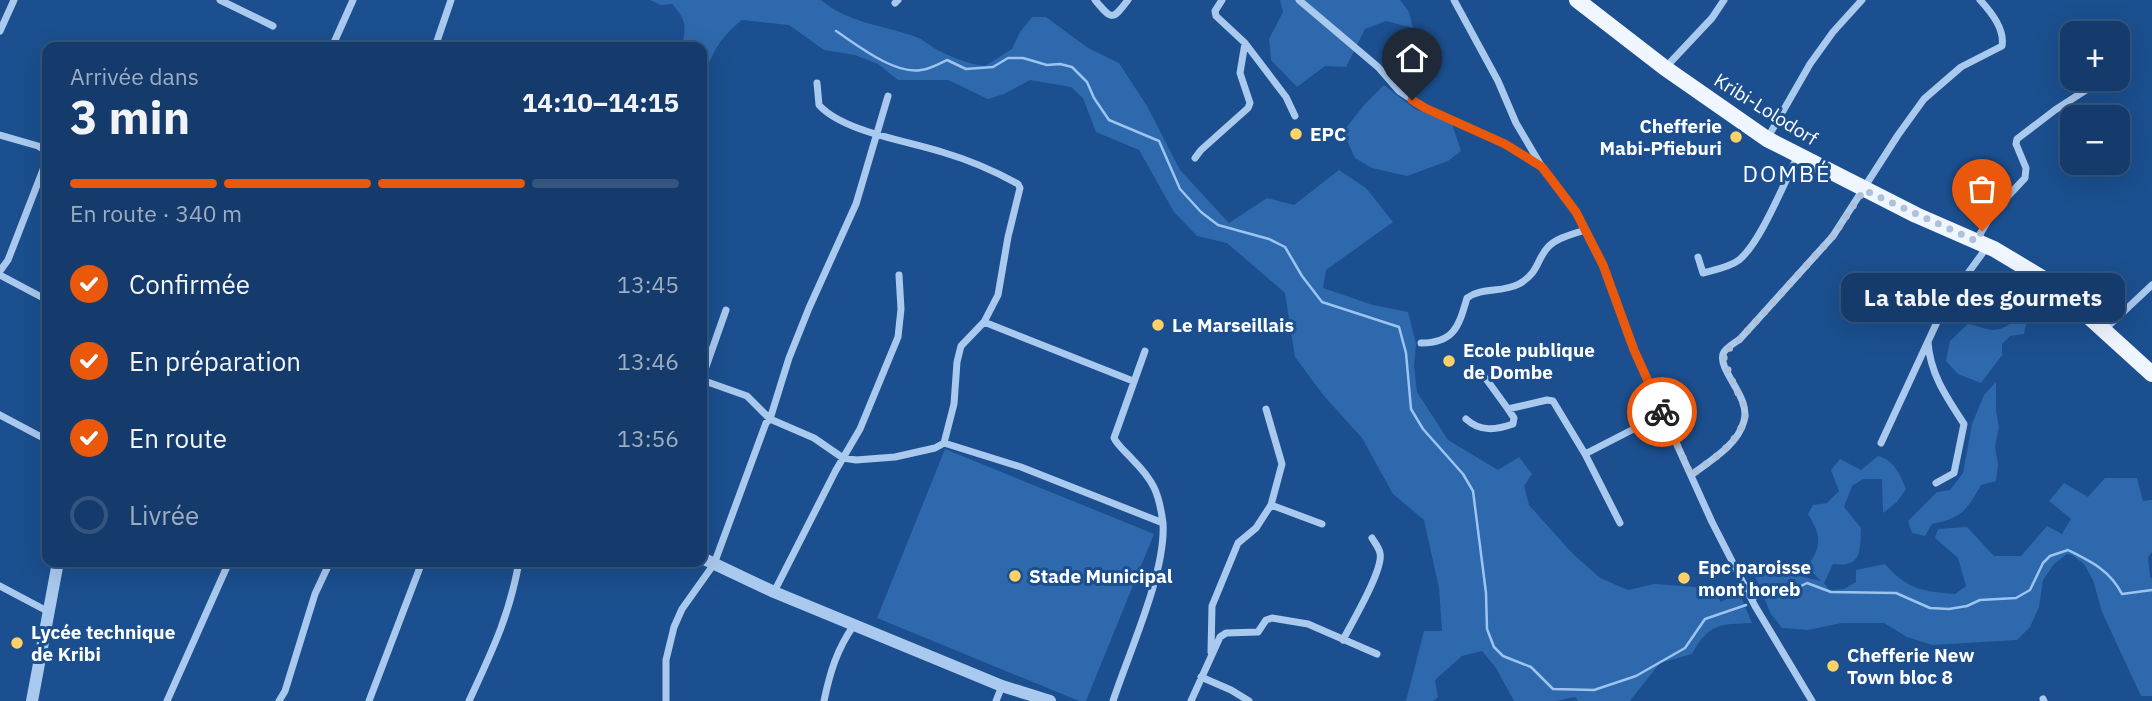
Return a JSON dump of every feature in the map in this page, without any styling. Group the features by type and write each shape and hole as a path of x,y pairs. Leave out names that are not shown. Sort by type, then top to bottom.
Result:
{"main road":[{"name":"Kribi-Lolodorf","path":"1577,0 1665,68 1767,139 1864,190 1982,244 2054,285 2152,374"}],"street":[{"path":"0,31 14,0"},
{"path":"220,0 273,26"},
{"path":"334,42 353,0"},
{"path":"437,42 451,0"},
{"path":"1095,0 1112,17 1128,0"},
{"path":"1222,0 1215,11 1216,16 1245,43 1286,97 1295,116"},
{"path":"1299,0 1378,67 1399,91 1425,108 1505,144 1542,167"},
{"path":"1454,0 1498,81 1516,122 1542,167 1576,212 1603,265 1634,350 1691,475 1755,606 1812,701"},
{"path":"1665,68 1712,18 1722,2 1712,0"},
{"path":"1767,139 1810,64 1862,0"},
{"path":"1691,475 1731,443 1745,420 1744,403 1730,376 1723,354 1740,339 1833,236 1924,99 1961,67 2002,46 1997,21 1980,0"},
{"path":"1195,158 1200,150 1248,108 1249,97 1240,73 1245,43"},
{"path":"817,83 818,102 823,109 845,121 877,134 938,150 989,168 1018,184 1020,194 1008,237 998,295 984,322 961,346 954,404 944,443"},
{"path":"1881,443 1928,341 1982,244 1993,212 2025,178 2026,169 2017,139 2084,91"},
{"path":"888,96 856,204 809,308 770,419 708,561 853,625 1002,686 1049,701"},
{"path":"0,135 38,146 42,150"},
{"path":"1698,257 1703,272 1719,269 1739,260 1765,221 1798,156"},
{"path":"42,173 8,260 0,273 42,297"},
{"path":"1421,343 1434,343 1454,331 1461,322 1467,298 1475,292 1503,290 1521,283 1535,272 1549,246 1584,230"},
{"path":"774,592 860,429 898,337 901,309 899,275"},
{"path":"2104,330 2152,285"},
{"path":"707,365 726,310"},
{"path":"984,322 1133,381"},
{"path":"1928,341 1933,370 1964,425 1954,473 1937,483"},
{"path":"1113,701 1152,590 1163,543 1160,497 1147,474 1114,438 1145,351"},
{"path":"1466,419 1474,426 1497,430 1513,424 1514,418 1484,376"},
{"path":"707,381 747,396 770,419 814,438 843,458 856,460 895,457 935,448 944,443 1021,467 1163,523"},
{"path":"1508,409 1550,399 1585,454 1620,523"},
{"path":"1211,653 1212,607 1238,543 1256,528 1271,505 1282,464 1265,409"},
{"path":"1585,454 1663,414"},
{"path":"0,415 42,437"},
{"path":"1271,505 1322,524"},
{"path":"1343,640 1380,562 1380,551 1372,538"},
{"path":"32,701 57,567"},
{"path":"167,701 227,567"},
{"path":"279,701 285,691 315,594 328,567"},
{"path":"369,701 420,567"},
{"path":"469,701 507,616 518,567"},
{"path":"666,701 666,660 674,627 705,567"},
{"path":"0,586 49,612"},
{"path":"1191,701 1211,653 1223,634 1258,632 1266,620 1272,618 1308,624 1377,654"},
{"path":"824,701 830,671 839,647 853,625"},
{"path":"1201,677 1249,701"},
{"path":"996,701 1002,686"}],"shaded area":[{"path":"650,0 821,0 854,19 916,37 952,57 985,66 1012,49 1020,32 1032,17 1046,17 1088,48 1119,63 1147,106 1180,170 1229,223 1267,198 1294,205 1339,170 1366,188 1393,222 1326,270 1323,288 1373,305 1408,312 1416,344 1414,366 1417,392 1448,440 1498,470 1519,457 1532,474 1524,486 1529,505 1572,553 1600,578 1628,590 1654,584 1709,588 1721,602 1739,592 1752,623 1723,625 1710,631 1692,654 1660,663 1630,701 1578,701 1575,697 1556,701 1514,701 1496,668 1482,651 1462,656 1435,680 1438,697 1433,701 1406,701 1424,631 1442,631 1439,588 1424,520 1393,494 1362,438 1324,396 1295,357 1285,293 1227,243 1197,236 1174,212 1139,150 1096,132 1083,98 1071,87 1030,80 988,99 948,80 898,80 878,64 855,55 824,50 789,25 742,20 716,49 707,70 707,42 683,42 683,19 672,4 661,5"},
{"path":"1280,0 1400,0 1409,12 1413,28 1386,21 1365,29 1346,67 1325,66 1297,87 1271,60 1269,39 1283,12"},
{"path":"1384,85 1415,109 1452,124 1461,151 1448,161 1407,176 1372,168 1355,158 1343,132"},
{"path":"2034,282 2054,296 2056,306 2048,312 2039,311 2027,319 2024,334 2010,336 2002,344 2002,355 1981,383 1958,374 1946,361 1950,341 1968,324 1996,330 2013,322 2010,304"},
{"path":"1996,382 1999,427 1995,447 1998,464 1996,481 1981,485 1962,512 1932,524 1925,536 1912,533 1908,521 1937,492 1950,490 1963,473 1972,424 1984,395"},
{"name":"Stade Municipal","path":"945,449 1154,534 1086,701 1079,701 877,618"},
{"path":"1878,456 1892,464 1906,489 1897,502 1883,513 1882,479 1863,479 1852,486 1844,507 1861,528 1859,551 1849,563 1833,564 1824,583 1829,590 1844,589 1856,582 1856,570 1885,564 1893,573 1916,588 1955,594 1966,586 1958,558 1935,538 1938,529 1967,527 1994,556 2021,556 2047,526 2062,534 2071,519 2049,501 2064,483 2088,497 2105,478 2137,478 2143,501 2152,500 2152,552 2148,557 2152,579 2152,696 2141,696 2102,612 2093,580 2084,564 2067,554 2054,564 2043,580 2039,607 2030,627 2017,640 1932,645 1907,637 1884,623 1842,623 1808,630 1782,628 1771,614 1752,569 1757,566 1821,581 1813,573 1811,561 1818,538 1808,514 1813,505 1827,503 1839,491 1831,470 1840,459 1861,470"}],"waterway":[{"path":"836,31 888,64 911,70 928,69 947,60 966,69 993,67 1008,58 1072,67 1087,82 1109,120 1159,141 1180,189 1201,212 1218,225 1269,239 1285,247 1322,302 1399,327 1406,353 1411,409 1423,429 1463,474 1473,491 1486,593 1487,629 1494,647 1503,656 1531,667 1553,689 1594,690 1636,676 1685,648 1705,619 1746,605"},
{"path":"1755,599 1768,586 1773,585 1783,591 1793,590 1807,583 1831,592 1896,593 1930,608 1949,609 1967,606 1980,600 2016,598 2030,590 2043,563 2050,556 2068,550 2105,572 2122,594 2152,590"}],"way so far":[{"path":"1662,412 1691,475 1731,443 1741,429 1746,410 1723,354 1740,339 1833,236 1864,190 1976,241 1982,231"}],"place":[{"name":"EPC","path":"1296,134"},
{"name":"Chefferie Mabi-Pfieburi","path":"1736,137"},
{"name":"La table des gourmets","path":"1982,231"},
{"name":"Le Marseillais","path":"1158,325"},
{"name":"Ecole publique de Dombe","path":"1449,361"},
{"name":"Stade Municipal","path":"1015,576"},
{"name":"Epc paroisse mont horeb","path":"1684,578"},
{"name":"Lycée technique de Kribi","path":"17,643"},
{"name":"Chefferie New Town bloc 8","path":"1833,666"}],"district":[{"name":"DOMBÉ","path":"1787,173"}],"route":[{"path":"1412,100 1505,144 1542,167 1556,184 1576,212 1603,265 1634,350 1662,412"}]}
